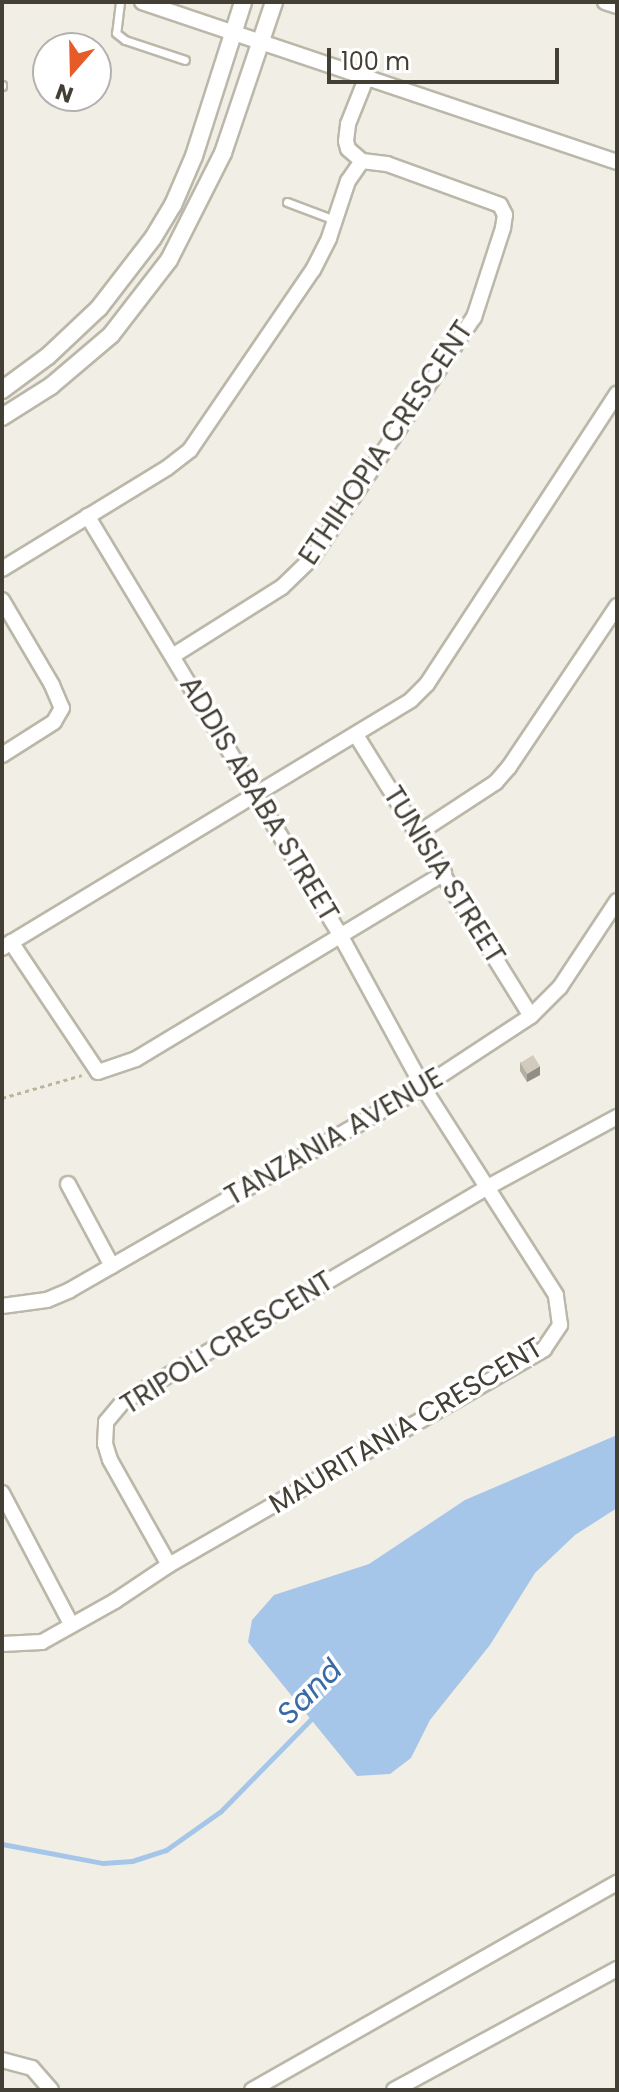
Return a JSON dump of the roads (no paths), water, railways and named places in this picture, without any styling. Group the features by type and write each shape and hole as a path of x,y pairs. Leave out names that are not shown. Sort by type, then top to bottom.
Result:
{"street":[{"path":"142,2 259,44 617,162"},
{"path":"2,390 48,356 99,308 153,238 173,205 194,156 243,2"},
{"path":"2,417 51,386 111,335 162,270 223,153 274,2"},
{"path":"605,2 617,6"},
{"path":"2,569 167,468 190,450 313,270 348,181 362,161 348,149 346,141 348,124 366,79"},
{"name":"ETHIHOPIA CRESCENT","path":"174,655 297,574 474,317 503,228 505,215 500,205 387,164 362,161"},
{"path":"444,873 339,933 136,1059 98,1072 7,945 411,700 427,684 617,394"},
{"name":"ADDIS ABABA STREET","path":"87,516 174,655 339,933 423,1087"},
{"path":"2,600 52,685 62,708 54,722 2,755"},
{"path":"420,832 496,782 617,606"},
{"name":"TUNISIA STREET","path":"356,735 420,832 531,1016"},
{"name":"TANZANIA AVENUE","path":"2,1306 47,1300 112,1266 423,1087 531,1016 560,987 617,901"},
{"name":"MAURITANIA CRESCENT","path":"2,1644 42,1642 115,1601 169,1565 504,1373 544,1349 555,1337 561,1310 556,1295 423,1087"},
{"name":"TRIPOLI CRESCENT","path":"169,1565 110,1460 104,1431 114,1411 149,1387 488,1187 617,1117"},
{"path":"68,1184 112,1266"},
{"path":"2,1493 71,1624"},
{"path":"252,2090 617,1883"},
{"path":"394,2090 617,1969"},
{"path":"2,2060 32,2068 51,2090"}],"lane":[{"path":"120,2 116,33 125,40 185,60"},
{"path":"287,202 335,220"}],"water":[{"path":"617,1435 617,1508 575,1535 535,1573 490,1645 430,1720 411,1758 390,1774 357,1776 248,1642 252,1620 274,1595 369,1564 465,1500"}],"waterway":[{"name":"Sand","path":"2,1844 103,1863 132,1861 166,1850 221,1811 314,1716"}]}
